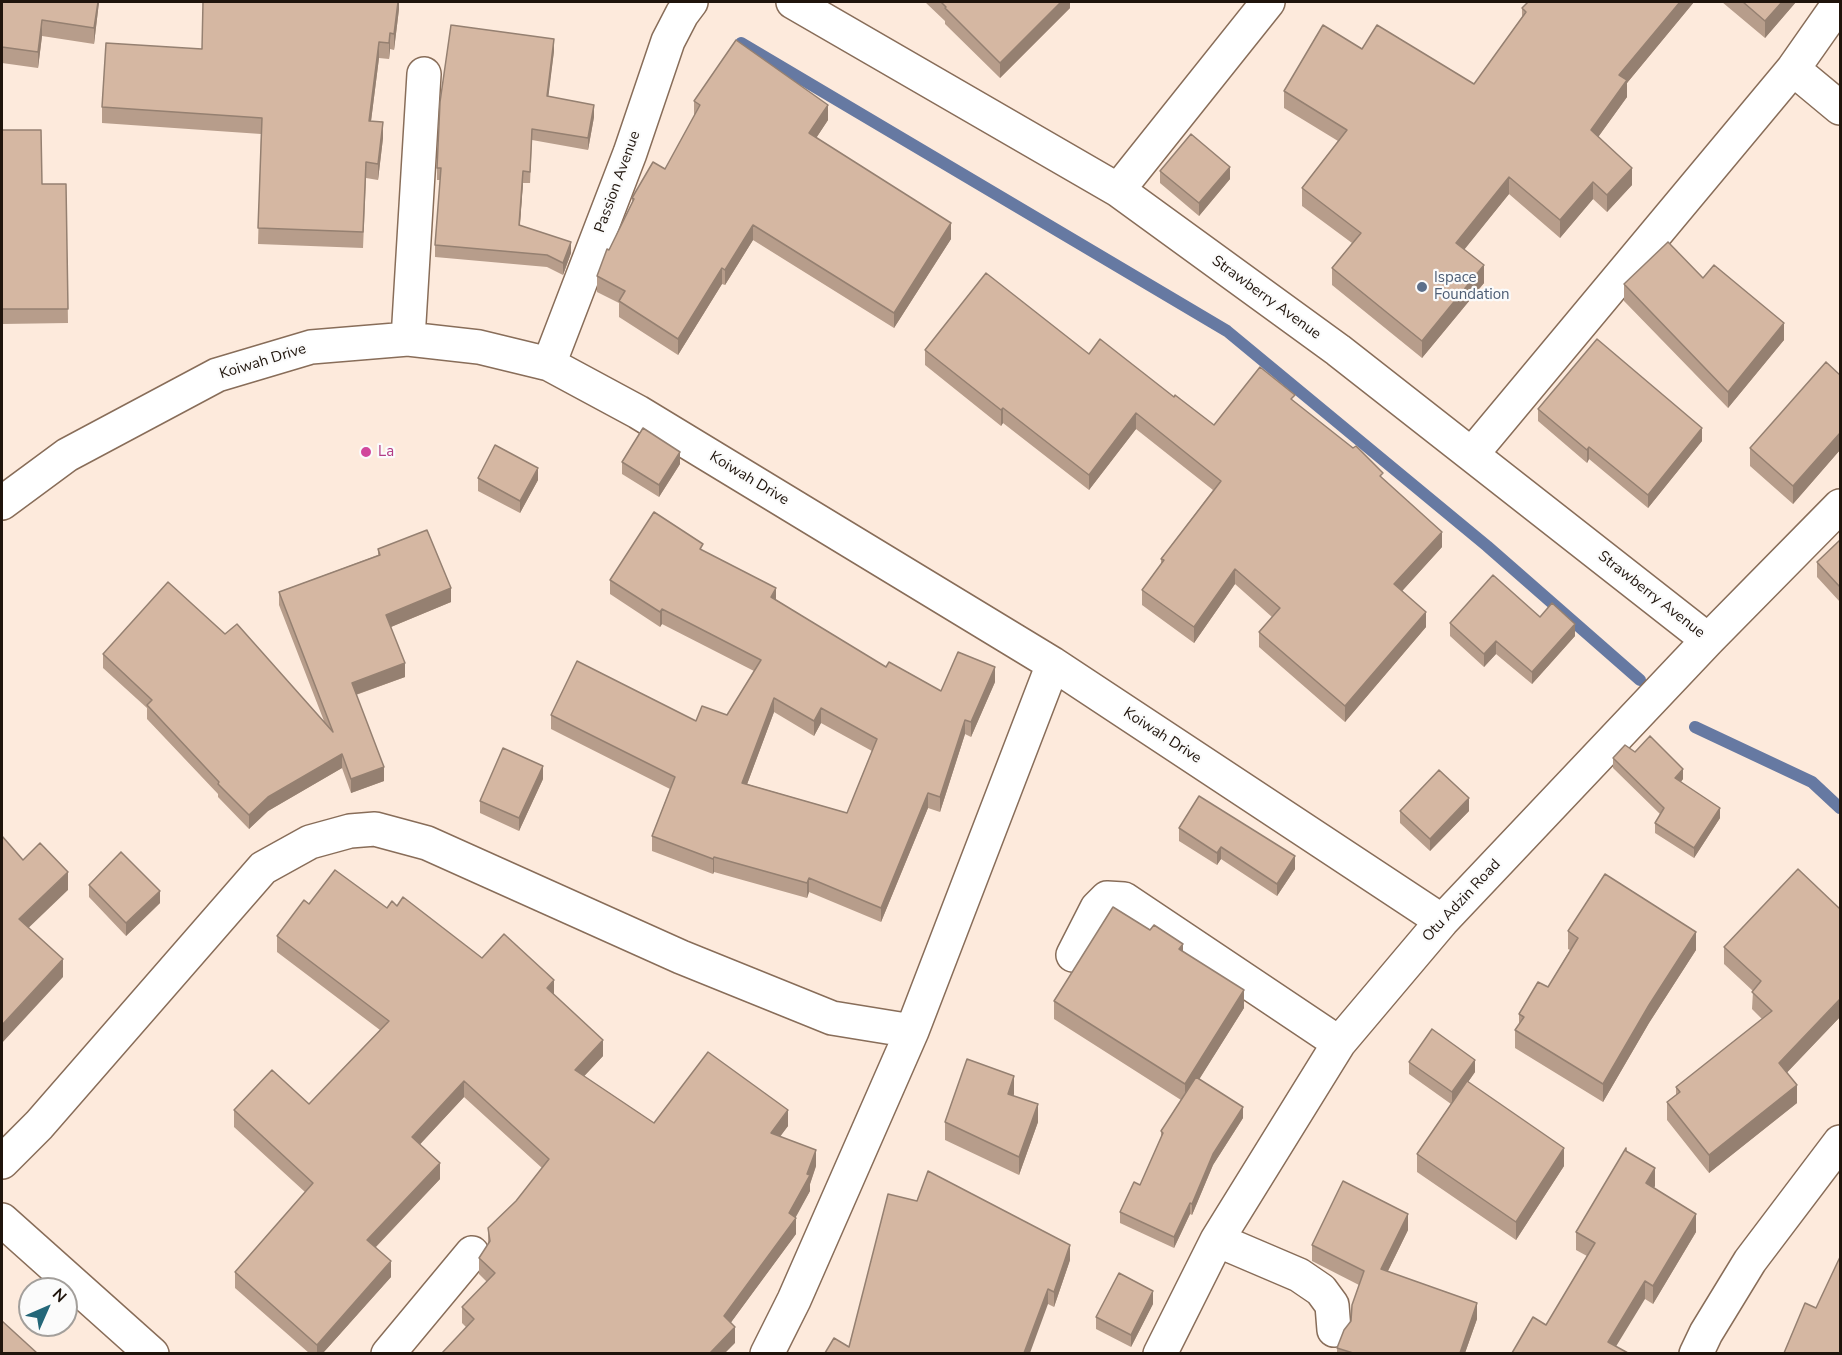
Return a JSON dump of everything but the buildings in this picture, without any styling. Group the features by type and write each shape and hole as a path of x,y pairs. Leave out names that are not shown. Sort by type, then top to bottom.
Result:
{"street":[{"name":"Passion Avenue","path":"549,364 630,153 668,41 691,2"},
{"name":"Strawberry Avenue","path":"793,2 1118,190 1338,350 1708,640"},
{"path":"1118,190 1268,2"},
{"path":"1472,454 1793,69 1840,2"},
{"path":"1793,69 1840,108"},
{"path":"408,339 424,74"},
{"name":"Koiwah Drive","path":"2,503 67,455 217,375 311,346 408,339 479,347 549,364 638,412 1053,664 1442,921"},
{"name":"Otu Adzin Road","path":"1160,1353 1217,1240 1339,1043 1442,921 1708,640 1840,506"},
{"path":"767,1353 794,1300 912,1031 1053,664"},
{"path":"2,1162 39,1125 263,868 310,842 350,831 375,829 427,843 681,957 832,1018 912,1031"},
{"path":"1073,955 1096,908 1107,898 1124,899 1339,1043"},
{"path":"1696,1353 1706,1332 1750,1261 1840,1142"},
{"path":"2,1220 152,1353"},
{"path":"1217,1240 1299,1275 1321,1290 1332,1305 1334,1330"},
{"path":"388,1353 472,1253"}],"waterway":[{"path":"741,43 1227,331 1487,546 1640,680"},
{"path":"1695,727 1812,782 1840,808"}],"place":[{"name":"Ispace Foundation","path":"1422,287"},
{"name":"La","path":"366,452"}]}
